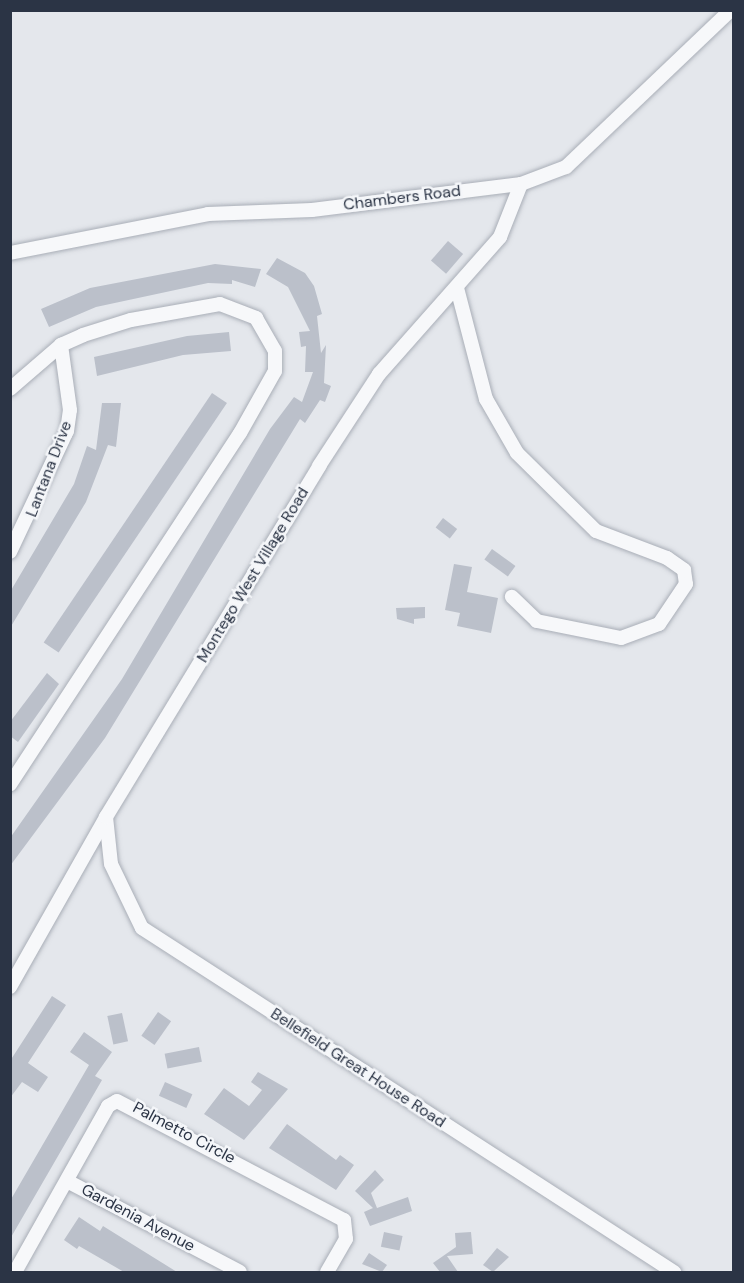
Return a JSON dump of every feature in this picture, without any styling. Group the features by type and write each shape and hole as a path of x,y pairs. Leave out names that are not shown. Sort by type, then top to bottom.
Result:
{"street":[{"name":"Chambers Road","path":"10,253 208,214 312,210 521,184 566,167 731,10"},
{"name":"Montego West Village Road","path":"10,987 106,817 373,384 500,237 521,184"},
{"path":"457,288 486,399 517,453 589,526 676,563 686,584 659,624 621,638 537,621 512,597"},
{"path":"10,389 61,345 130,320 220,304 239,308 262,326 275,351 275,371 10,785"},
{"name":"Lantana Drive","path":"10,552 67,431 70,410 61,345"},
{"name":"Bellefield Great House Road","path":"106,817 111,864 142,928 674,1272"},
{"name":"Palmetto Circle","path":"15,1272 108,1106 126,1102 344,1220 346,1239 327,1272"},
{"name":"Gardenia Avenue","path":"67,1180 240,1272"}],"building":[{"path":"448,241 463,254 446,274 431,261"},
{"path":"277,258 305,273 314,286 322,314 317,316 321,353 326,345 324,383 331,386 325,402 320,400 305,423 300,419 105,738 10,866 10,838 122,679 270,429 294,397 302,402 313,372 305,372 306,346 301,347 299,332 310,331 288,287 266,274"},
{"path":"215,264 261,269 255,287 232,280 232,284 208,283 96,307 49,327 41,309 90,288"},
{"path":"229,332 231,351 183,355 97,376 94,357 187,336"},
{"path":"212,393 227,403 59,653 44,643"},
{"path":"102,403 121,403 116,447 108,445 86,502 10,628 10,592 74,484 87,446 96,450"},
{"path":"443,518 457,529 450,539 436,527"},
{"path":"492,549 515,566 508,577 484,560"},
{"path":"454,564 472,567 467,592 498,598 491,633 457,626 460,613 445,610"},
{"path":"425,607 425,618 414,619 414,624 397,619 396,608"},
{"path":"47,673 59,684 18,742 10,736 10,722"},
{"path":"52,996 66,1005 28,1063 48,1077 38,1092 22,1082 10,1098 10,1061"},
{"path":"158,1012 171,1021 154,1045 141,1036"},
{"path":"122,1013 128,1041 113,1044 107,1016"},
{"path":"84,1032 112,1052 95,1076 102,1080 10,1239 10,1201 89,1065 70,1052"},
{"path":"199,1047 202,1062 168,1068 165,1054"},
{"path":"258,1072 288,1089 244,1140 204,1114 224,1088 249,1106 262,1090 251,1082"},
{"path":"165,1082 192,1094 186,1108 159,1096"},
{"path":"287,1124 336,1160 340,1155 354,1165 336,1190 269,1148"},
{"path":"375,1170 384,1180 371,1193 377,1208 408,1197 412,1211 370,1226 364,1212 373,1208 355,1191"},
{"path":"79,1217 100,1231 103,1226 177,1272 124,1272 79,1246 77,1249 64,1240"},
{"path":"384,1232 403,1236 399,1251 381,1247"},
{"path":"471,1232 473,1254 447,1256 458,1272 440,1272 433,1263 456,1247 455,1233"},
{"path":"497,1248 509,1257 493,1272 483,1265"},
{"path":"369,1253 387,1265 382,1272 362,1264"}]}
